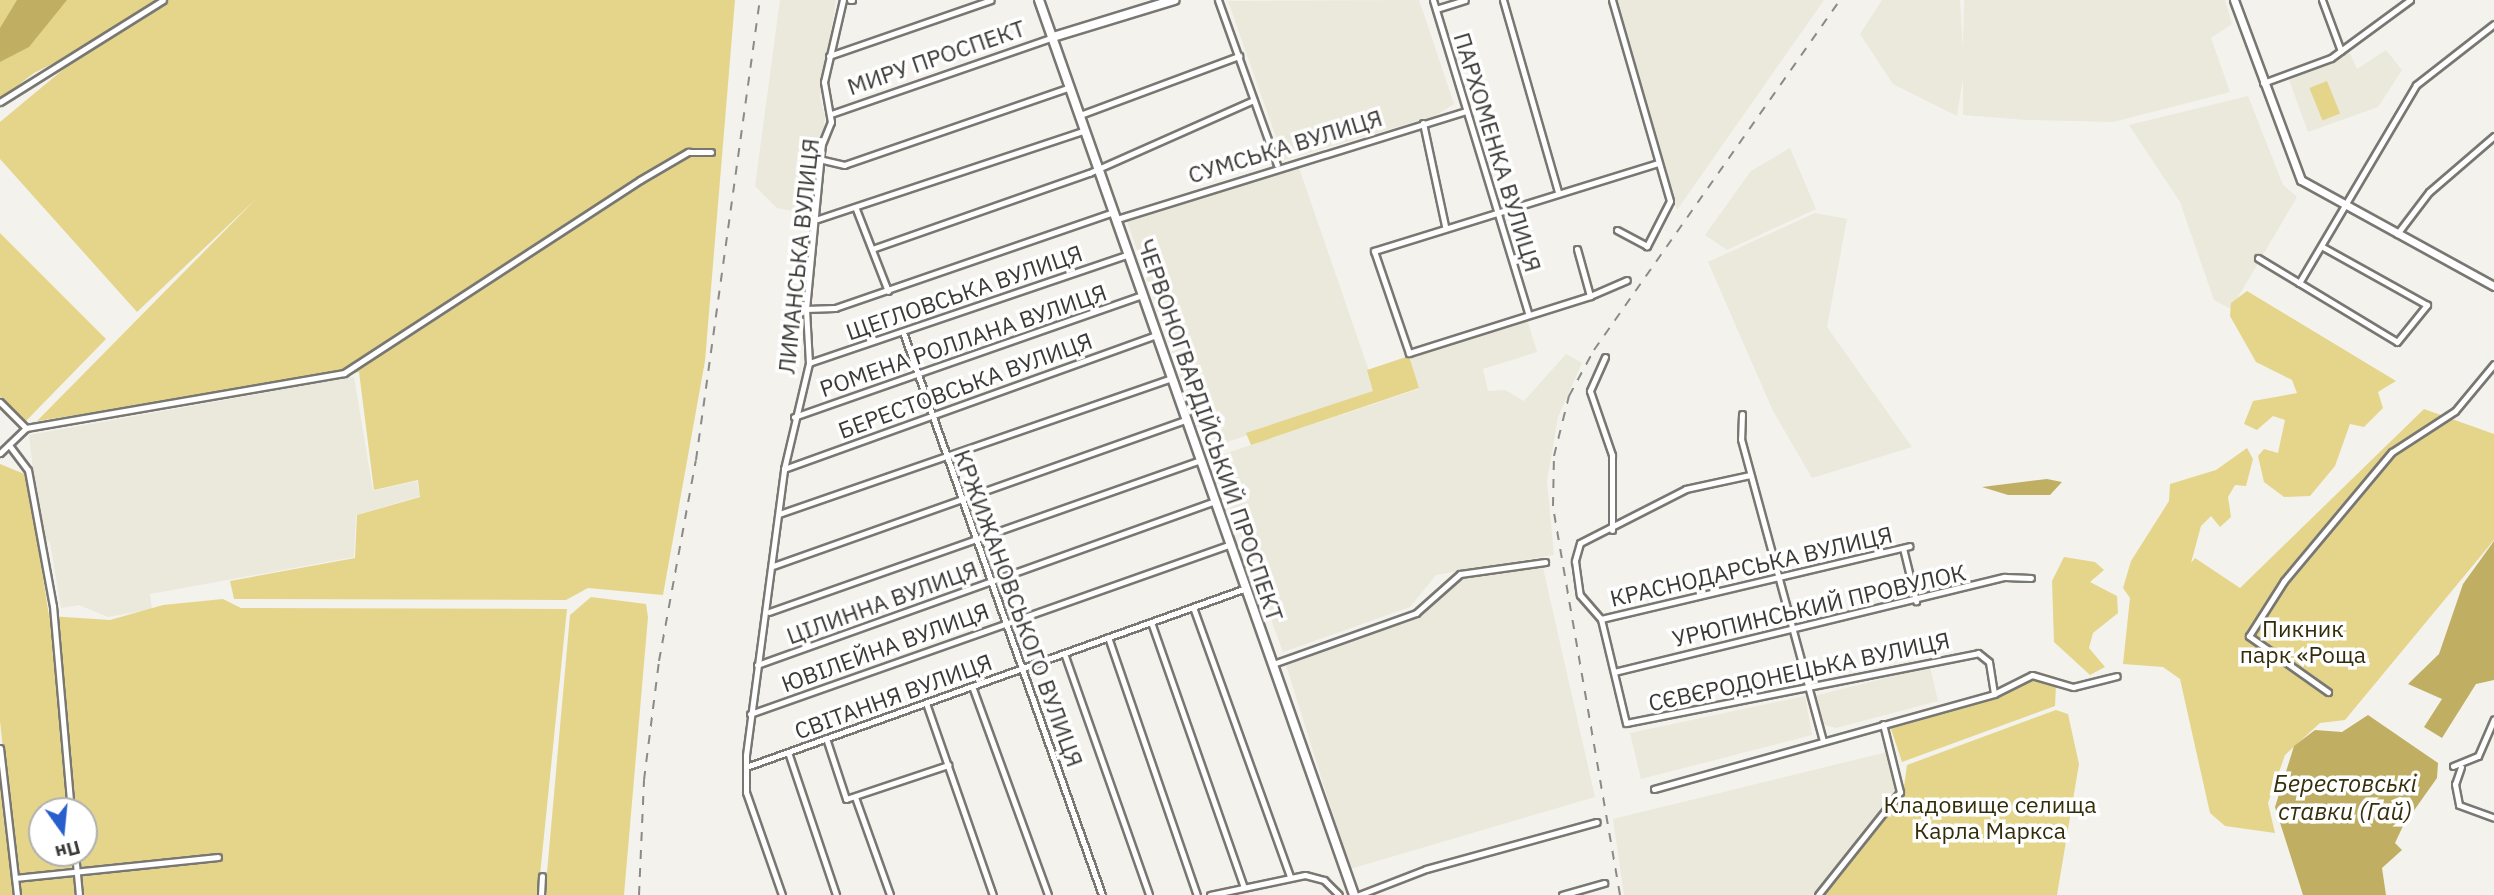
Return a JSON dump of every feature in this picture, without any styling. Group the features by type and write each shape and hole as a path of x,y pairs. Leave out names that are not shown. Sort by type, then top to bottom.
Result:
{"main road":[{"name":"ЧЕРВОНОГВАРДІЙСЬКИЙ ПРОСПЕКТ","path":"1039,0 1356,895"},
{"name":"МИРУ ПРОСПЕКТ","path":"1052,37 1174,0"}],"street":[{"path":"0,102 163,0"},
{"name":"ЛИМАНСЬКА ВУЛИЦЯ","path":"782,895 746,792 750,714 769,612 784,469 794,417 809,363 806,309 831,114 824,97 828,57 843,0"},
{"path":"828,57 991,0"},
{"path":"1218,0 1277,165"},
{"name":"ПАРХОМЕНКА ВУЛИЦЯ","path":"1433,0 1529,315"},
{"path":"1436,9 1465,0"},
{"path":"1503,0 1558,192"},
{"path":"1612,0 1658,163 1668,214 1645,247 1617,230"},
{"path":"2234,0 2301,180 2397,234 2492,282"},
{"path":"2322,0 2341,51"},
{"path":"2263,83 2341,51 2410,0"},
{"path":"2299,283 2416,85 2494,24"},
{"name":"МИРУ ПРОСПЕКТ","path":"831,114 1052,37"},
{"path":"1080,115 1238,56"},
{"path":"823,160 844,165 1070,87"},
{"path":"872,249 1098,167 1254,100"},
{"name":"СУМСЬКА ВУЛИЦЯ","path":"806,309 822,312 1277,165 1466,111"},
{"path":"1423,123 1445,226"},
{"path":"818,219 856,209 1085,130"},
{"path":"2397,234 2429,192 2494,136"},
{"path":"0,453 26,428 344,373 640,180 688,152 711,152"},
{"path":"1627,280 1590,296 1408,352 1374,251 1496,210 1658,163"},
{"path":"856,209 888,290"},
{"path":"2259,258 2397,342 2427,305 2321,246"},
{"path":"1577,249 1590,296"},
{"name":"ЩЕГЛОВСЬКА ВУЛИЦЯ","path":"809,363 1129,254"},
{"name":"РОМЕНА РОЛЛАНА ВУЛИЦЯ","path":"794,417 1143,295"},
{"name":"КРЖИЖАНОВСЬКОГО ВУЛИЦЯ","path":"903,332 1102,895"},
{"name":"БЕРЕСТОВСЬКА ВУЛИЦЯ","path":"784,469 1157,335"},
{"path":"1605,357 1590,391 1612,455 1612,530"},
{"path":"2328,692 2249,636 2284,581 2392,452 2455,411 2494,364"},
{"path":"779,514 1172,378"},
{"path":"0,402 26,428"},
{"path":"1742,414 1750,475 1782,578 1823,741"},
{"path":"773,566 1187,419"},
{"path":"9,444 28,470 53,606 70,797"},
{"path":"769,612 1201,460"},
{"path":"1615,672 1601,619 1580,595 1575,561 1580,543 1612,530 1686,489 1750,475"},
{"name":"ЦІЛИННА ВУЛИЦЯ","path":"757,665 1216,501"},
{"name":"ЮВІЛЕЙНА ВУЛИЦЯ","path":"750,714 1231,544"},
{"name":"КРАСНОДАРСЬКА ВУЛИЦЯ","path":"1601,619 1906,547 1916,601"},
{"path":"1273,664 1416,613 1460,574 1545,562"},
{"name":"УРЮПИНСЬКИЙ ПРОВУЛОК","path":"1615,672 1916,601 2005,577 2031,578"},
{"name":"СВІТАННЯ ВУЛИЦЯ","path":"749,766 1246,588"},
{"path":"1193,607 1290,876"},
{"path":"1151,622 1244,887"},
{"path":"1108,637 1196,895"},
{"path":"1064,653 1149,895"},
{"name":"СЄВЄРОДОНЕЦЬКА ВУЛИЦЯ","path":"1615,672 1628,723 1807,685 1978,653 1989,662 1994,694"},
{"path":"1654,789 1994,694 2032,675 2073,687 2117,676"},
{"path":"972,686 1048,895"},
{"path":"926,702 990,894"},
{"path":"2494,719 2477,756 2461,767 2455,784 2459,805 2494,818"},
{"path":"1818,895 1900,792 1884,724"},
{"path":"826,738 844,796 855,797 948,765"},
{"path":"0,748 17,895"},
{"path":"788,752 836,895"},
{"path":"2453,766 2461,767"},
{"path":"855,797 890,895"},
{"path":"1356,895 1426,869 1597,822"},
{"path":"15,878 218,857"},
{"path":"76,867 79,895"},
{"path":"1210,895 1290,876 1315,875 1339,895"},
{"path":"541,895 542,876"},
{"path":"1562,895 1604,883"}],"shaded area":[{"path":"780,0 836,0 820,98 825,117 814,215 777,208 755,186"},
{"path":"1419,0 1454,104 1435,116 1284,160 1228,1"},
{"path":"1615,0 1824,0 1677,210 1654,140"},
{"path":"1882,0 1960,0 1963,49 1964,0 2225,0 2232,24 2211,38 2230,92 2113,122 2027,120 1963,115 1963,78 1957,116 1893,84 1860,34"},
{"path":"2347,47 2357,69 2386,50 2402,70 2378,107 2308,132 2287,74"},
{"path":"2248,96 2283,185 2297,197 2231,309 2214,300 2180,202 2129,125"},
{"path":"1790,148 1816,209 1727,250 1705,235 1751,171"},
{"path":"1297,162 1376,391 1206,449 1127,221"},
{"path":"1815,213 1847,219 1827,327 1912,447 1812,478 1773,411 1708,262"},
{"path":"1527,319 1537,352 1483,369 1488,391 1505,390 1524,401 1566,354 1582,363 1558,417 1547,481 1554,555 1436,575 1410,607 1283,652 1212,458 1419,389 1409,356"},
{"path":"354,377 373,491 417,481 420,496 356,515 354,557 150,594 152,609 108,617 79,605 61,608 50,542 41,537 29,435"},
{"path":"1543,568 1595,797 1350,869 1286,665 1424,614 1462,578"},
{"path":"1930,667 1938,701 1836,728 1822,724 1814,696"},
{"path":"1805,696 1812,735 1641,779 1630,733"},
{"path":"1887,752 1898,787 1813,895 1624,895 1613,819"}],"green space":[{"path":"0,0 735,0 705,361 663,595 588,588 566,600 234,599 230,581 355,558 357,515 420,497 418,480 374,490 359,372 37,421 256,199 137,312 0,159 0,122 95,43 34,73 0,99"},
{"path":"2327,81 2340,113 2322,121 2309,88"},
{"path":"0,233 106,339 25,422 0,396"},
{"path":"2247,291 2396,381 2378,392 2383,408 2364,427 2350,424 2335,466 2310,496 2284,497 2264,482 2258,456 2264,449 2278,453 2285,420 2273,416 2257,430 2244,424 2253,401 2297,393 2292,380 2256,362 2230,316 2231,303"},
{"path":"1409,356 1419,388 1251,445 1246,433 1373,391 1367,370"},
{"name":"Пикник парк «Роща","path":"2424,409 2494,434 2494,540 2345,720 2320,723 2285,755 2268,803 2275,833 2225,826 2210,813 2180,679 2163,667 2123,664 2130,598 2123,588 2131,561 2169,501 2170,484 2216,470 2247,448 2253,459 2246,486 2235,485 2228,497 2231,517 2220,527 2211,516 2201,526 2191,563 2195,558 2240,588"},
{"path":"0,464 27,475 49,616 110,620 163,605 223,599 241,608 567,609 538,895 19,895 0,721"},
{"path":"2064,557 2095,562 2104,570 2090,582 2117,596 2118,613 2093,633 2089,648 2105,667 2090,675 2054,642 2052,581"},
{"path":"591,597 646,604 648,617 624,895 545,895 570,615"},
{"path":"2039,677 2056,684 2055,706 1902,762 1890,726"},
{"name":"Кладовище селища Карла Маркса","path":"2056,710 2068,714 2079,764 2057,895 1825,895 1903,794 1907,765"},
{"path":"0,778 14,895 0,895"}],"water":[{"path":"17,0 67,0 29,47 0,62 0,28"},
{"path":"2047,479 2062,482 2050,495 2008,495 1982,487"},
{"name":"Берестовські ставки (Гай)","path":"2494,541 2494,680 2476,684 2442,738 2424,727 2442,699 2408,684 2439,654 2463,584"},
{"name":"Берестовські ставки (Гай)","path":"2368,715 2438,763 2437,778 2403,826 2395,843 2402,850 2382,868 2386,895 2303,895 2275,807 2294,746 2315,730 2342,732"}],"railway":[{"path":"639,895 644,780 659,661 696,460 760,0"},
{"path":"1620,895 1553,506 1554,456 1569,396 1594,350 1840,0"}]}
